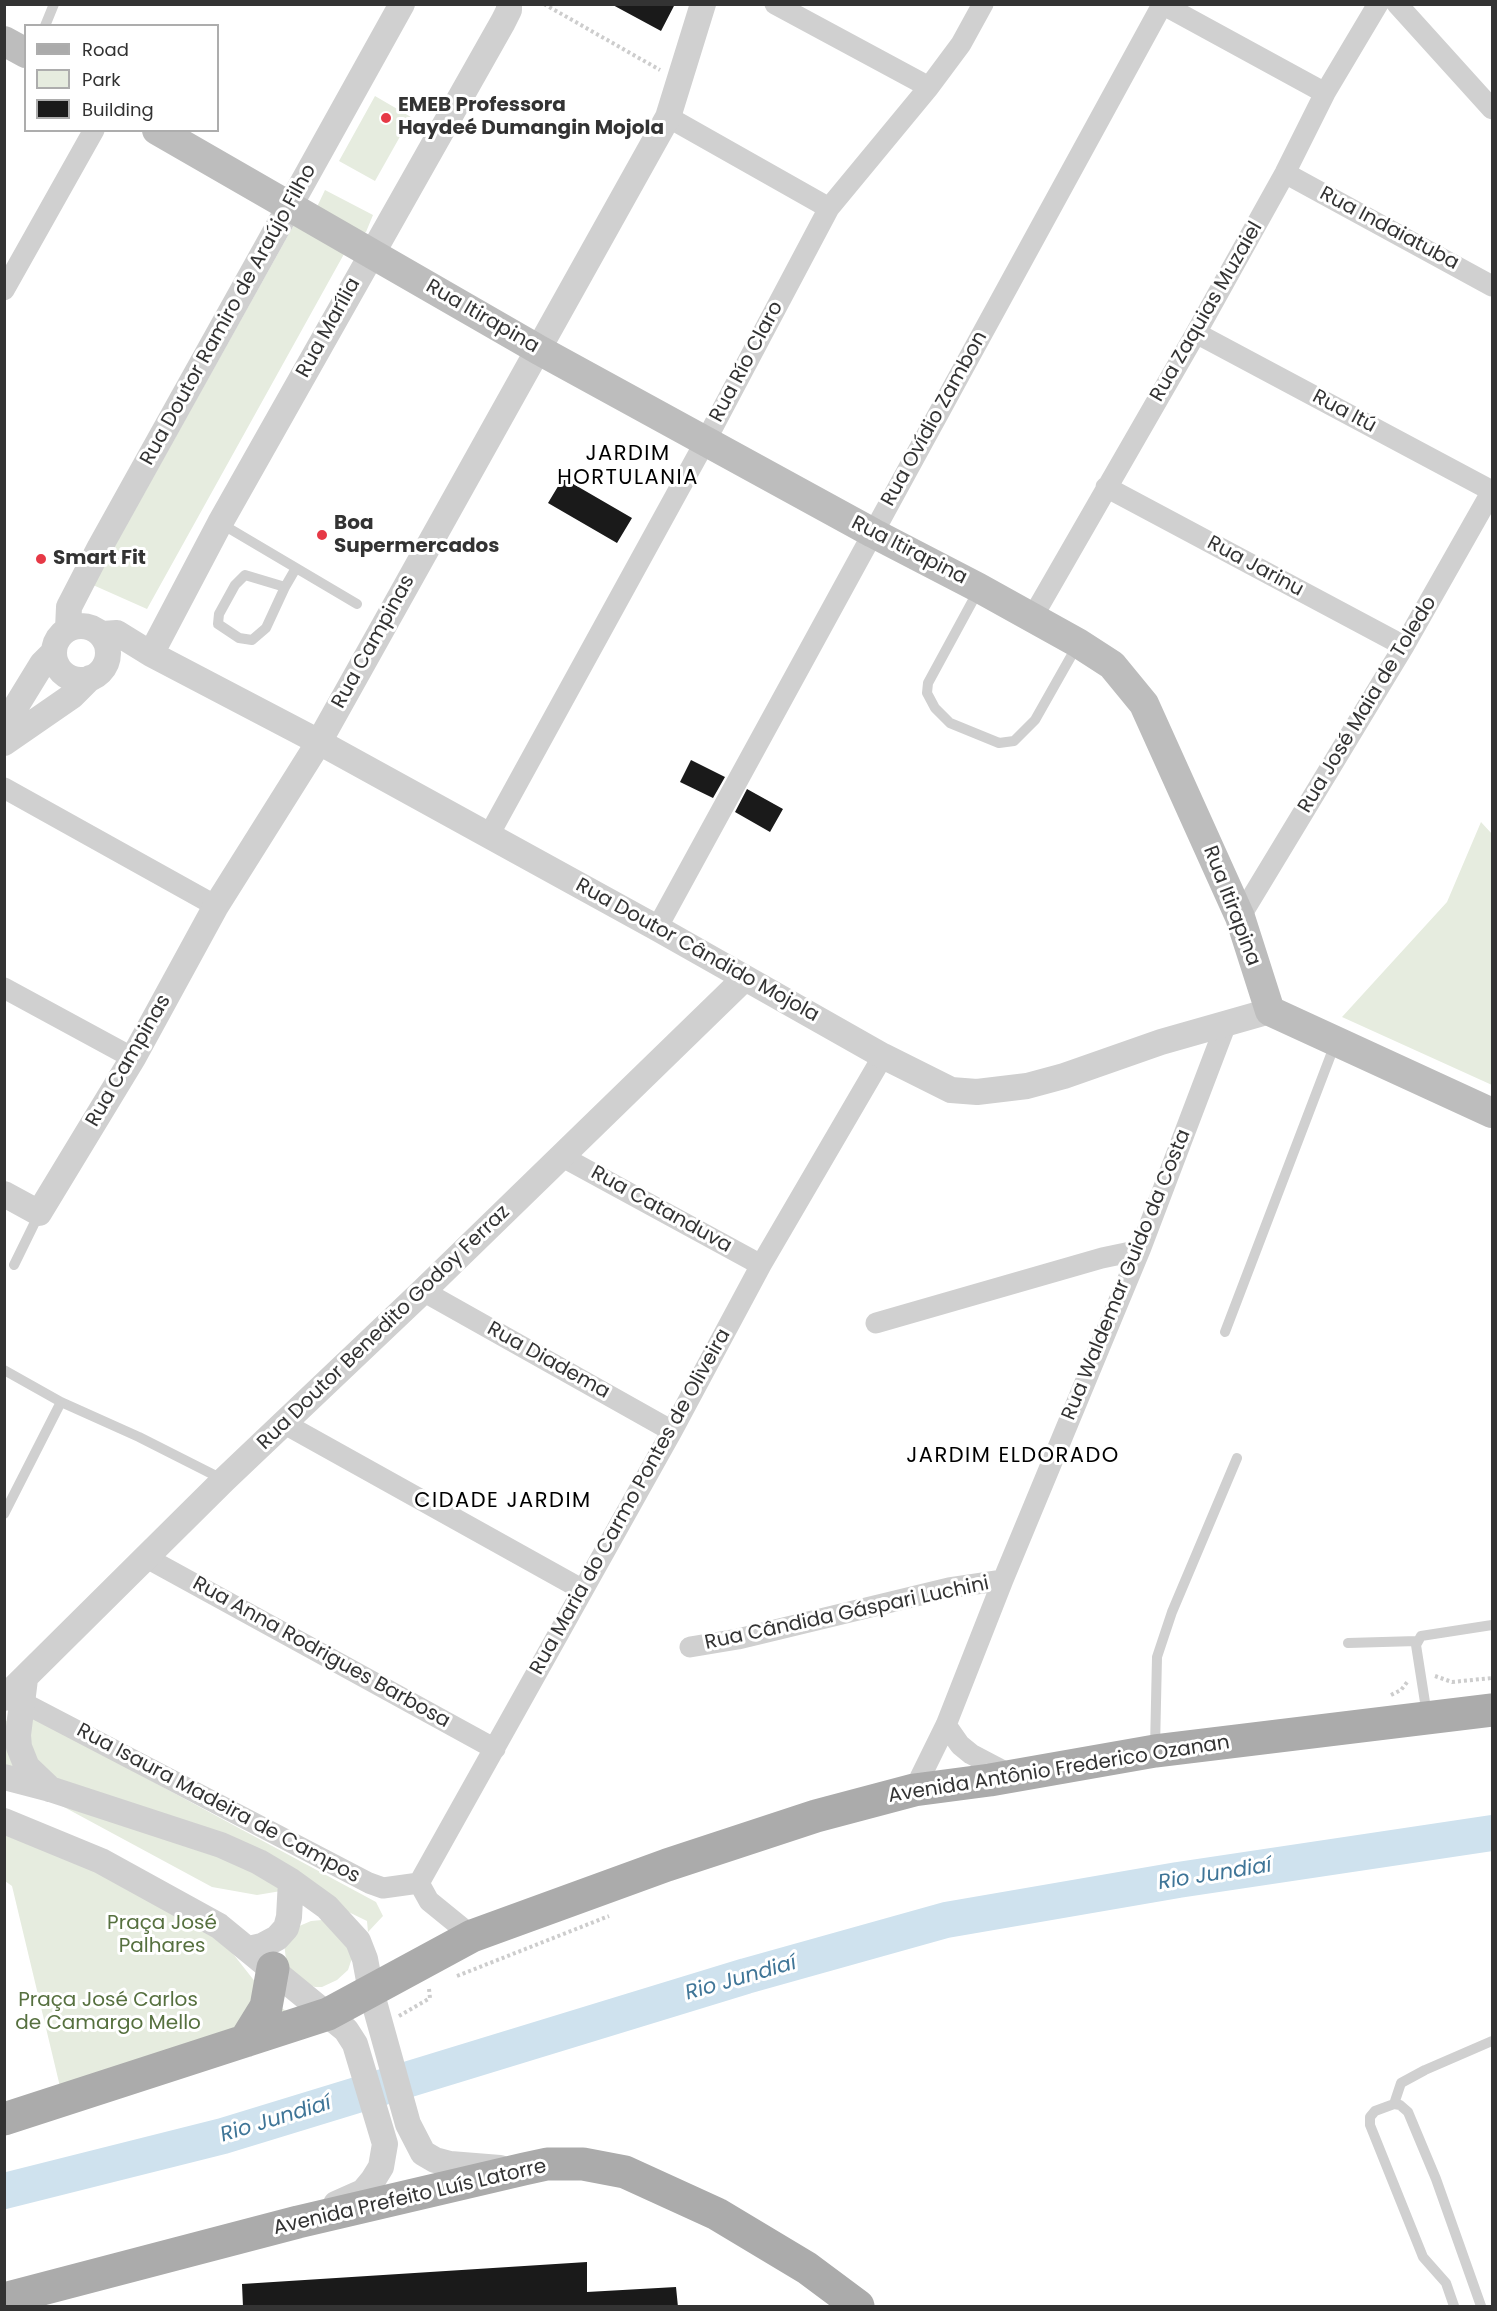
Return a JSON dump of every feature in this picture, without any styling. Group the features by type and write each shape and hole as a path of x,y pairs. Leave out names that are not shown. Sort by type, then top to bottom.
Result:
{"main road":[{"path":"4,41 24,52"},
{"name":"Rua Itirapina","path":"160,132 539,350 873,533 979,588 1078,643 1112,665 1144,704 1240,917 1270,1011"},
{"path":"1270,1011 1492,1113"},
{"name":"Avenida Antônio Frederico Ozanan","path":"327,2014 471,1936 667,1865 816,1816 914,1791 1155,1751 1492,1710"},
{"path":"245,2042 266,2007 261,1959"},
{"path":"4,2119 327,2014"},
{"name":"Avenida Prefeito Luís Latorre","path":"4,2299 298,2222 524,2169 548,2164 583,2164 625,2172 717,2214 807,2268 858,2307"}],"street":[{"name":"Rua Doutor Ramiro de Araújo Filho","path":"68,629 69,607 100,547 402,4"},
{"name":"Rua Marília","path":"152,654 220,523 503,22 509,4"},
{"name":"Rua Campinas","path":"39,1213 133,1058 216,906 319,742 668,117 703,4"},
{"path":"775,4 929,87"},
{"name":"Rua Río Claro","path":"489,835 705,442 829,208 962,44 983,4"},
{"name":"Rua Zaquias Muzaiel","path":"1032,618 1197,333 1285,173 1325,93 1378,4"},
{"path":"1396,4 1492,109"},
{"path":"1162,5 1325,93"},
{"name":"Rua Ovídio Zambon","path":"657,928 1162,5"},
{"path":"668,117 829,208"},
{"path":"4,290 93,132"},
{"name":"Rua Indaiatuba","path":"1285,173 1492,286"},
{"name":"Rua Itú","path":"1197,333 1492,491"},
{"name":"Rua Jarinu","path":"1106,487 1404,646"},
{"name":"Rua José Maia de Toledo","path":"1240,917 1404,646 1492,491"},
{"name":"Rua Doutor Cândido Mojola","path":"68,629 80,626 92,628 102,634 117,633 489,835 883,1056 951,1090 977,1092 1027,1086 1064,1076 1161,1042 1270,1011"},
{"path":"4,726 42,664 54,652 58,639 68,629"},
{"path":"4,743 72,696 106,663 108,648 102,634"},
{"path":"54,652 59,668 73,678 96,674 152,654"},
{"path":"4,788 216,906"},
{"name":"Rua Doutor Benedito Godoy Ferraz","path":"17,1693 224,1480 285,1424 745,978"},
{"path":"4,988 133,1058"},
{"name":"Rua Waldemar Guido da Costa","path":"914,1791 946,1725 1003,1580 1140,1250 1226,1024"},
{"name":"Rua Maria do Carmo Pontes de Oliveira","path":"419,1883 672,1431 761,1265 883,1056"},
{"name":"Rua Catanduva","path":"561,1156 761,1265"},
{"path":"4,1194 39,1213"},
{"path":"876,1323 1102,1258 1140,1250"},
{"name":"Rua Diadema","path":"423,1291 672,1431"},
{"path":"285,1424 583,1590"},
{"name":"Rua Anna Rodrigues Barbosa","path":"147,1558 495,1749"},
{"name":"Rua Cândida Gáspari Luchini","path":"690,1647 738,1639 949,1588 1003,1580"},
{"path":"17,1693 18,1735 23,1758 33,1773 50,1789"},
{"name":"Rua Isaura Madeira de Campos","path":"17,1693 369,1883 383,1888 419,1883"},
{"path":"946,1725 960,1745 980,1761 1012,1776"},
{"path":"4,1777 50,1789 220,1845 259,1862 291,1881 327,1907 358,1941 365,1959 371,1990 408,2124 423,2152 435,2160 464,2166 524,2169"},
{"path":"4,1821 101,1861 219,1926 346,2031 355,2044 383,2134 385,2144 381,2167 363,2192 298,2222"},
{"path":"261,1959 262,1946 278,1938 286,1928 289,1917 291,1881"},
{"path":"419,1883 429,1901 471,1936"}],"lane":[{"path":"46,24 54,4"},
{"path":"220,523 357,604"},
{"path":"285,586 245,575 235,585 219,614 218,624 239,638 252,640 266,628 296,568"},
{"path":"979,588 928,683 927,693 935,708 950,723 999,743 1014,741 1035,720 1078,643"},
{"path":"1225,1332 1337,1040"},
{"name":"Rua Campinas","path":"14,1265 39,1213"},
{"path":"4,1370 61,1402 139,1437 224,1480"},
{"path":"4,1514 61,1402"},
{"path":"1155,1751 1157,1657 1172,1612 1237,1458"},
{"path":"1427,1718 1417,1651 1417,1641 1420,1636 1492,1625"},
{"path":"1348,1643 1417,1641"},
{"path":"1394,2104 1401,2083 1492,2041"},
{"path":"1454,2307 1446,2283 1423,2257 1370,2126 1370,2117 1375,2111 1394,2104 1400,2105 1408,2112 1436,2179 1481,2307"}],"path":[{"path":"544,4 679,81"},
{"path":"452,1978 619,1913"},
{"path":"383,2029 430,1998 427,1990 435,1986"}],"green space":[{"path":"375,96 411,117 375,181 339,161"},
{"path":"325,190 373,215 366,232 361,235 316,209"},
{"path":"295,223 349,245 147,609 93,585"},
{"path":"1481,822 1492,834 1492,1085 1342,1017 1447,902"},
{"name":"Praça José Palhares","path":"20,1710 376,1902 383,1916 368,1932 367,1921 299,1888 257,1895 212,1887 12,1779 5,1768 5,1722"},
{"name":"Praça José Carlos de Camargo Mello","path":"5,1829 61,1852 219,1936 271,2002 295,2016 62,2095 12,1886 5,1881"},
{"path":"322,1920 354,1952 348,1970 337,1980 322,1987 315,1987 304,1983 291,1971 286,1960 284,1942 297,1927 311,1921"}],"building":[{"path":"611,4 675,4 661,31"},
{"path":"563,478 632,518 617,543 548,503"},
{"path":"691,760 725,777 713,798 680,782"},
{"path":"747,789 783,809 770,832 735,812"},
{"path":"587,2262 587,2292 676,2287 678,2307 243,2307 242,2284"}],"waterway":[{"name":"Rio Jundiaí","path":"4,2191 223,2136 746,1976 946,1920 1178,1880 1492,1833"}],"place":[{"name":"EMEB Professora Haydeé Dumangin Mojola","path":"386,118"},
{"name":"Boa Supermercados","path":"322,535"},
{"name":"Smart Fit","path":"41,559"}],"district":[{"name":"JARDIM HORTULANIA","path":"628,467"},
{"name":"JARDIM ELDORADO","path":"1013,1457"},
{"name":"CIDADE JARDIM","path":"503,1502"}]}
